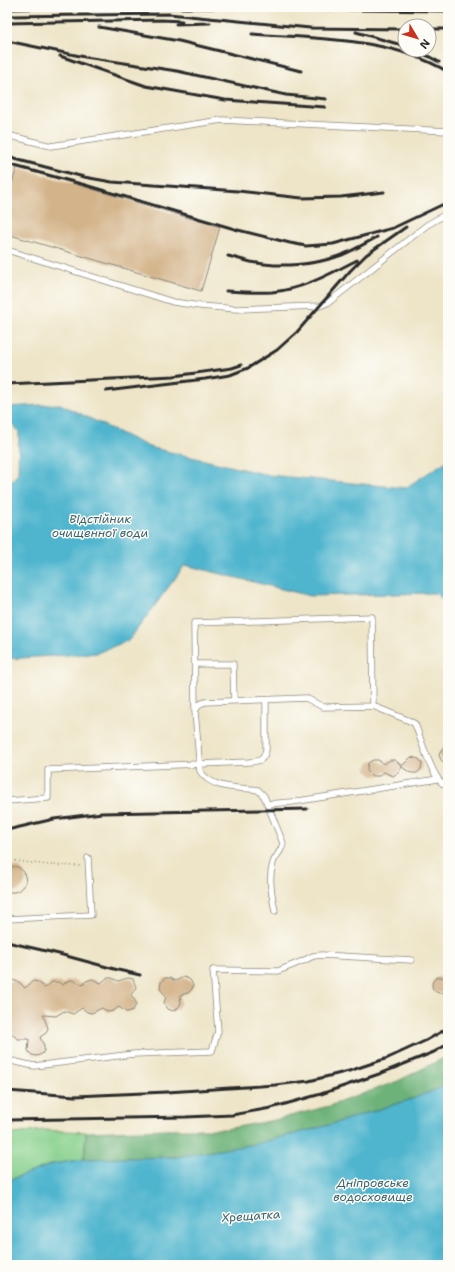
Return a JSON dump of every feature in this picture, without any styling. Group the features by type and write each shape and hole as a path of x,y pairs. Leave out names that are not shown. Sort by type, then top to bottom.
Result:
{"lane":[{"path":"7,135 51,146 222,120 448,131"},
{"path":"7,250 173,302 237,309 320,306 329,302 427,225 448,213"},
{"path":"275,911 271,879 273,863 282,850 283,844 264,796 258,790 224,786 209,781 200,771 195,711 194,623 372,617 373,706"},
{"path":"194,664 233,664 234,701"},
{"path":"195,711 200,704 205,702 306,698 323,707 373,706 415,724 438,779 443,784 448,785"},
{"path":"7,801 48,798 48,770 260,761 264,757 266,750 266,700"},
{"path":"267,804 292,802 438,779"},
{"path":"7,918 91,915 88,858"},
{"path":"7,1060 34,1066 134,1054 212,1051 218,1031 213,970 278,971 313,956 322,955 411,960"}],"path":[{"path":"7,860 50,865 88,866"}],"green space":[{"path":"448,1056 448,1085 409,1100 329,1125 255,1144 176,1157 84,1159 86,1132 165,1129 226,1129 275,1120 329,1106 398,1081"},
{"path":"43,1130 86,1132 84,1159 53,1164 12,1179 7,1183 7,1135"}],"water":[{"name":"Відстійник очищенної води","path":"60,404 149,447 268,475 405,488 448,460 448,605 436,593 310,596 185,565 129,640 97,653 7,659 7,488 18,473 19,432 7,418 7,407"},
{"name":"Дніпровське водосховище","path":"448,1085 448,1265 7,1265 7,1183 12,1179 53,1164 84,1159 176,1157 255,1144 329,1125 409,1100"}],"building":[{"path":"17,167 220,227 201,291 7,234 7,199"},
{"path":"448,743 448,766 441,760 439,755 441,750"},
{"path":"411,757 419,759 422,763 421,769 417,773 409,772 402,767 398,773 393,776 384,772 379,776 373,776 367,771 368,763 373,760 378,760 384,764 390,760 395,760 402,766"},
{"path":"7,866 18,867 24,872 26,881 18,891 7,892"},
{"path":"184,977 191,981 193,986 192,989 188,993 180,995 181,1003 178,1008 173,1011 168,1009 164,1003 166,996 160,989 161,982 165,978 170,978 175,981"},
{"path":"437,977 443,977 448,982 446,991 443,993 437,993 432,988 432,982"},
{"path":"107,978 112,978 118,981 128,978 133,979 136,987 131,995 136,1002 136,1005 133,1010 126,1012 119,1007 108,1012 102,1008 92,1013 87,1012 82,1008 73,1014 64,1011 56,1016 43,1015 48,1028 46,1033 40,1037 44,1046 44,1051 42,1054 37,1056 32,1055 28,1051 29,1039 18,1039 7,1030 7,1001 10,998 7,993 7,984 12,980 19,982 25,988 33,981 38,982 45,988 52,982 58,982 63,985 67,981 72,980 83,985 86,981 92,979 101,983"}],"railway":[{"path":"7,9 111,7 448,11"},
{"path":"7,16 169,14 310,28 397,29"},
{"path":"7,23 162,20 182,21"},
{"path":"176,24 210,23"},
{"path":"99,27 179,41 301,71"},
{"path":"437,29 448,29"},
{"path":"356,32 397,44"},
{"path":"252,34 328,39 378,46 402,52 426,61 448,72"},
{"path":"7,41 85,57 177,71 286,95 326,99"},
{"path":"60,56 146,86 225,100 325,107"},
{"path":"432,58 439,62"},
{"path":"7,157 84,177 112,182 238,191 302,198 341,197 384,192"},
{"path":"7,164 85,185 238,230 306,246 333,244 393,228 448,202"},
{"path":"106,391 230,375 248,368 277,350 297,332 350,271 366,255 406,227"},
{"path":"228,256 262,264 285,265 309,263 342,255 377,237"},
{"path":"226,291 272,292 295,288 316,280 357,260"},
{"path":"7,384 174,376 232,368 241,365"},
{"path":"7,830 54,819 102,813 307,809"},
{"path":"7,942 140,975"},
{"path":"7,1091 75,1096 167,1092 275,1085 309,1081 349,1071 388,1058 427,1040 448,1028"},
{"path":"7,1120 232,1115 271,1108 321,1094 379,1074 434,1052 448,1044"}],"water label":[{"name":"Хрещатка","path":"251,1216"}]}
